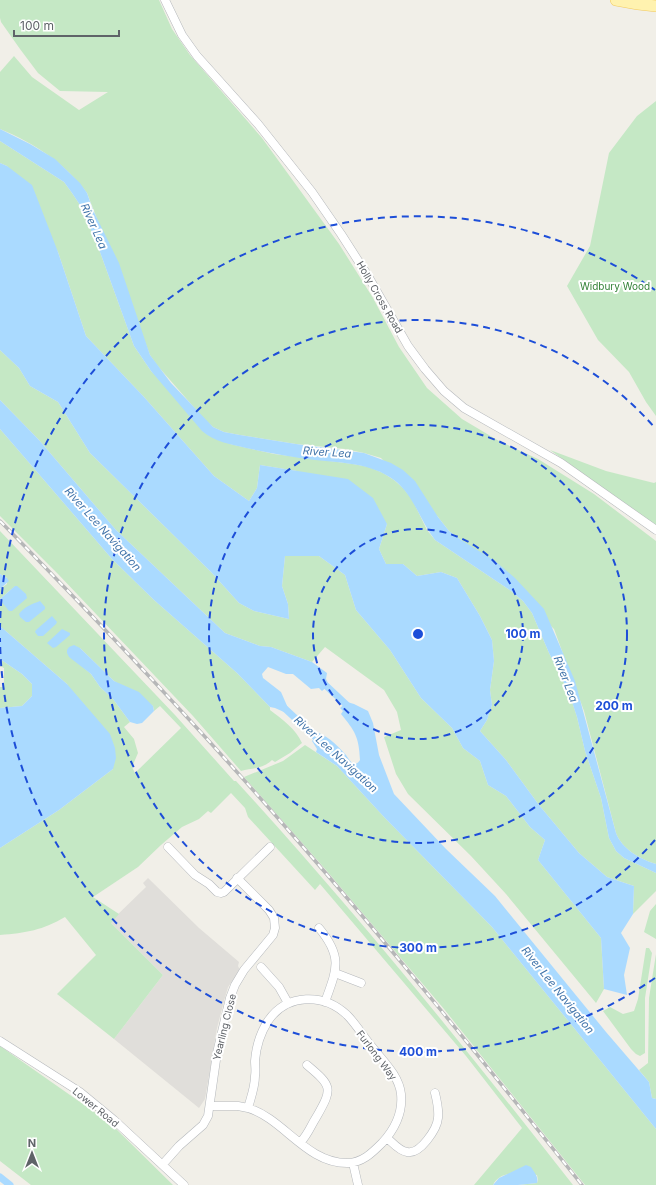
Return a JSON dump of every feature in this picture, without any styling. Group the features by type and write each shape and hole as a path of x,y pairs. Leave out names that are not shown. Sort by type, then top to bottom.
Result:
{"main road":[{"path":"616,0 656,6"}],"street":[{"name":"Holly Cross Road","path":"165,0 182,35 197,56 258,124 283,154 315,197 364,270 408,346 424,369 444,391 464,408 561,463 656,530"},
{"path":"168,847 195,875 219,893 224,892 270,846"},
{"name":"Yearling Close","path":"210,1106 217,1053 230,998 235,985 244,970 273,935 275,928 274,918 269,910 238,878"},
{"path":"320,928 328,938 334,951 336,961 335,973 325,1002"},
{"path":"261,967 279,987 288,1003"},
{"path":"335,973 361,983"},
{"name":"Furlong Way","path":"248,1108 255,1082 256,1055 262,1032 271,1017 282,1007 295,1000 318,1000 337,1008 352,1021 390,1068 397,1081 401,1094 401,1108 397,1123 387,1138 371,1154 353,1163"},
{"name":"Lower Road","path":"0,1041 80,1092 114,1120 184,1185"},
{"path":"300,1143 308,1134 316,1117 326,1102 328,1091 326,1083 323,1079 307,1065"},
{"path":"387,1138 404,1151 412,1152 418,1149 432,1133 437,1124 439,1113 435,1093"},
{"path":"163,1164 179,1146 203,1125 208,1116 210,1106 238,1106 261,1113 300,1143 323,1158 339,1162 353,1163 358,1185"}],"shaded area":[{"path":"148,878 199,928 239,962 238,966 240,970 228,987 224,1001 217,1028 205,1099 199,1108 114,1039 163,975 110,922 146,887 143,883"}],"green space":[{"path":"0,0 159,0 172,29 190,55 262,138 339,244 373,298 399,347 427,388 462,419 499,441 538,459 594,494 656,541 656,864 632,853 619,839 616,833 584,711 554,629 461,540 449,531 438,517 381,458 345,449 296,444 224,432 213,427 205,420 156,364 150,355 87,193 59,163 37,147 0,129 0,72 14,56 32,77 79,110 108,92 60,91 38,73 1,22"},
{"name":"Widbury Wood","path":"656,101 656,416 646,402 629,372 598,340 567,286 590,246 609,153 637,116"},
{"path":"0,141 64,182 82,208 100,252 134,346 151,371 230,444 274,454 369,467 383,473 403,488 412,499 427,530 435,540 511,591 523,601 532,613 549,653 569,692 585,751 601,798 609,838 616,851 624,858 656,873 656,891 633,914 634,886 607,877 579,853 539,805 506,760 480,731 487,720 492,705 490,690 494,661 492,640 480,616 457,578 441,572 417,576 403,564 386,564 379,549 387,524 297,471 260,465 257,488 249,501 214,476 144,397 86,336 58,252 7,166 0,163"},
{"path":"0,350 19,368 30,386 58,402 90,453 211,572 239,603 254,611 289,619 288,604 282,586 285,556 319,556 345,575 356,610 390,650 421,698 452,728 463,748 480,761 488,785 506,796 530,827 545,840 538,860 601,938 604,989 596,1003 506,894 471,856 408,794 396,774 384,737 401,730 397,712 384,690 325,647 312,662 271,647 260,646 225,633 116,530 39,440 0,400"},
{"path":"0,429 112,559 154,600 237,673 270,707 270,710 292,729 302,743 290,753 275,762 272,760 261,767 241,771 193,716 58,574 0,516"},
{"path":"550,450 606,471 654,483 656,482 656,526"},
{"path":"0,531 175,715 323,879 450,1031 573,1185 518,1185 537,1183 537,1175 512,1174 501,1177 493,1185 474,1185 522,1128 466,1056 320,884 315,890 248,817 245,808 231,793 211,813 208,811 199,819 182,827 138,867 93,897 119,914 111,923 163,975 114,1039 57,994 96,955 65,917 34,930 0,935 0,848 59,810 113,769 67,684 0,626 0,600 1,601 15,586 0,599 0,589 7,584 7,578 0,574","holes":["80,648 114,681 153,706 154,711 160,706 181,728 135,773 132,767 138,753 134,739 124,727 130,722 113,699 100,687 91,674 84,668"]},
{"path":"0,659 22,674 32,684 32,696 22,706 0,708 0,687 4,687 4,668 0,666"},
{"path":"305,745 337,766 384,817 492,927 656,1129 656,1185 585,1185 444,1009 326,870 244,777 283,761"},
{"path":"656,904 656,939 644,932 650,911"},
{"path":"646,948 649,948 652,953 645,998 645,1053 640,1056 631,1049 603,1011 610,1007 623,1014 634,1011 638,999"},
{"path":"656,954 656,1099 652,1098 649,1082 639,1070 648,1063 649,998"},
{"path":"0,1046 110,1123 173,1185 31,1185 0,1161"}],"water":[{"name":"River Lea","path":"0,129 55,159 80,183 87,193 93,210 119,263 150,355 171,383 213,427 224,432 240,435 364,453 391,463 403,470 415,481 438,517 449,531 495,561 515,578 544,609 575,681 616,833 627,849 632,853 656,864 656,873 624,858 616,851 609,838 601,798 585,751 577,717 569,693 549,653 532,613 523,601 511,591 435,540 407,493 401,486 385,474 366,467 346,463 298,458 228,444 207,435 202,431 151,371 134,346 100,252 82,208 72,193 64,182 0,141"},
{"path":"0,163 7,166 32,185 58,252 86,336 144,397 214,476 249,501 257,488 260,465 348,479 373,498 387,524 379,549 386,564 403,564 417,576 441,572 457,578 480,616 492,640 494,661 490,690 492,705 487,720 480,731 506,760 539,805 579,853 607,877 634,886 633,914 621,933 630,948 624,975 627,995 604,989 601,938 538,860 545,840 530,827 506,796 488,785 480,761 463,748 452,728 421,698 390,650 356,610 345,575 319,556 285,556 282,586 288,604 289,619 254,611 239,603 211,572 90,453 58,402 30,386 19,368 0,350"},
{"path":"0,400 39,440 116,530 225,633 260,646 271,647 312,662 327,673 326,679 329,685 322,691 319,688 311,689 293,674 286,674 268,667 262,674 263,678 281,692 288,708 284,712 270,707 237,673 154,600 112,559 0,429"},
{"path":"0,574 9,581 0,589"},
{"path":"15,586 26,594 27,598 12,611 9,611 0,599"},
{"path":"40,601 45,609 29,622 26,622 20,617 19,614 23,609"},
{"path":"52,616 57,622 56,624 43,636 38,636 35,632 36,630"},
{"path":"0,626 67,684 110,734 115,748 116,758 113,769 59,810 0,848 0,708 22,706 32,696 32,684 22,674 0,659"},
{"path":"62,629 70,633 70,635 53,648 47,643"},
{"path":"74,645 80,648 114,681 139,692 153,706 154,711 142,723 137,724 130,722 113,699 100,687 91,674 69,657 67,650 69,647"},
{"path":"347,702 368,711 373,723 379,755 394,794 446,849 495,896 606,1032 649,1082 652,1098 656,1099 656,1129 492,927 384,817 337,766 316,752 317,749 312,741 319,733 337,745 352,763 355,764 360,760 359,746 355,735 350,725 341,714 343,711 340,708"},
{"path":"290,710 309,728 306,731 287,712"},
{"path":"526,1165 531,1167 535,1173 537,1183 493,1185 499,1178"}],"waterway":[{"path":"320,680 351,709"},
{"name":"River Lee Navigation","path":"280,704 322,743"},
{"path":"0,1177 10,1185"}],"railway":[{"path":"0,521 147,674 290,832 438,1007 582,1185"}]}
